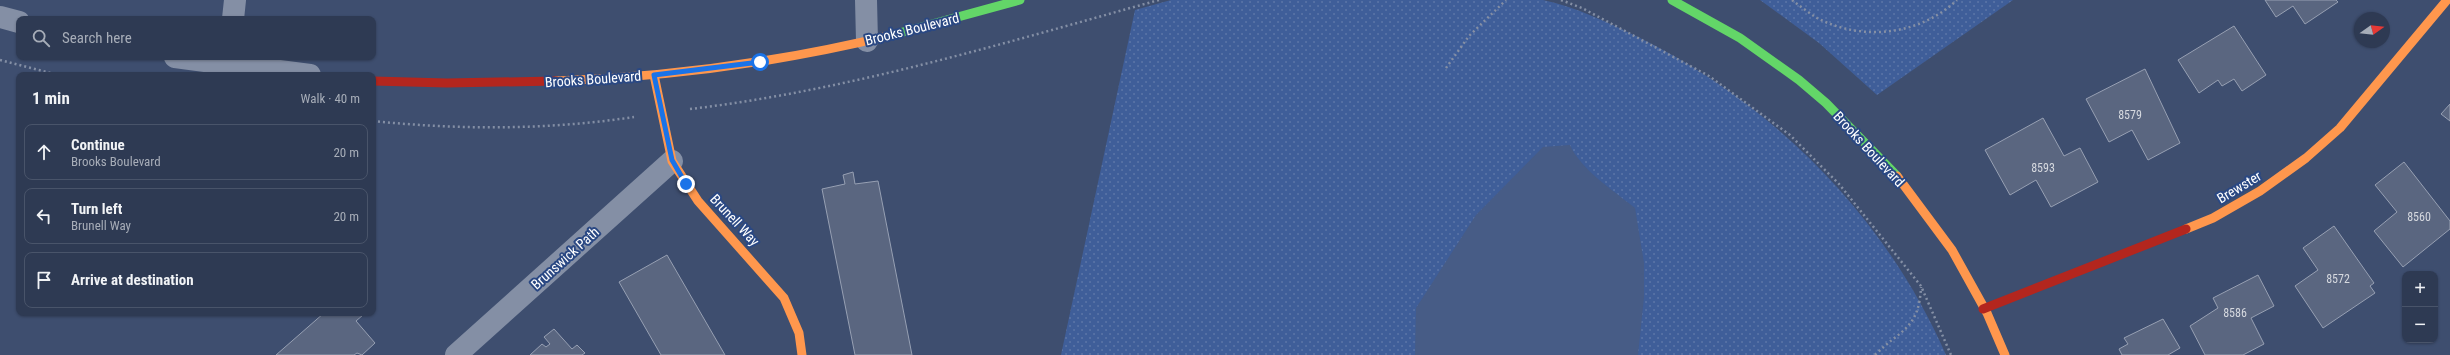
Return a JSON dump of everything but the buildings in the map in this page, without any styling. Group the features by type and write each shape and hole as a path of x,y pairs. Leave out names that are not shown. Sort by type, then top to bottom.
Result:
{"street":[{"path":"233,16 235,0"},
{"path":"866,0 867,41"},
{"name":"Brooks Boulevard","path":"376,81 518,84 654,75 760,62 867,41 1020,0"},
{"name":"Brooks Boulevard","path":"1672,0 1740,38 1799,80 1853,130 1894,172 1952,250 2005,355"},
{"name":"Brewster","path":"1983,309 2213,218 2260,191 2306,158 2340,128 2448,0"},
{"path":"0,17 16,21"},
{"path":"216,60 293,72"},
{"name":"Brunell Way","path":"654,75 672,160 698,201 784,298 799,332 802,355"},
{"name":"Brunswick Path","path":"456,355 672,160"}],"path":[{"path":"1446,68 1469,36 1506,0"},
{"path":"1561,0 1582,8 1709,76 1790,135 1839,184 1922,286 1951,355"},
{"path":"1792,0 1818,18 1858,31 1873,32 1917,26 1947,10 1957,0"},
{"path":"0,60 46,72"},
{"path":"1875,355 1913,320 1920,302 1922,286"}],"shaded area":[{"path":"1171,0 1543,0 1580,11 1616,26 1688,64 1735,95 1779,130 1820,169 1858,211 1892,256 1921,304 1946,355 1061,355 1135,10"},
{"path":"1760,0 2013,0 1877,95 1819,43"},
{"path":"1570,145 1575,154 1590,171 1635,208 1644,263 1644,297 1638,355 1415,355 1416,308 1476,215 1543,147"}],"traffic: fast":[{"path":"892,35 1020,0"},
{"path":"1672,0 1740,38 1799,80 1826,103 1897,176"}],"traffic: slow":[{"path":"2186,229 2213,218 2260,191 2306,158 2340,128 2447,0"},
{"path":"556,81 641,76 725,67 809,53 892,35"},
{"path":"654,75 672,161 698,201 784,298 799,333 802,355"},
{"path":"1897,176 1952,250 1987,313 2005,355"}],"traffic: jam":[{"path":"376,81 447,83 556,81"},
{"path":"1983,309 2186,229"}],"route":[{"path":"686,184 672,160 667,144 654,75 760,62"}]}
